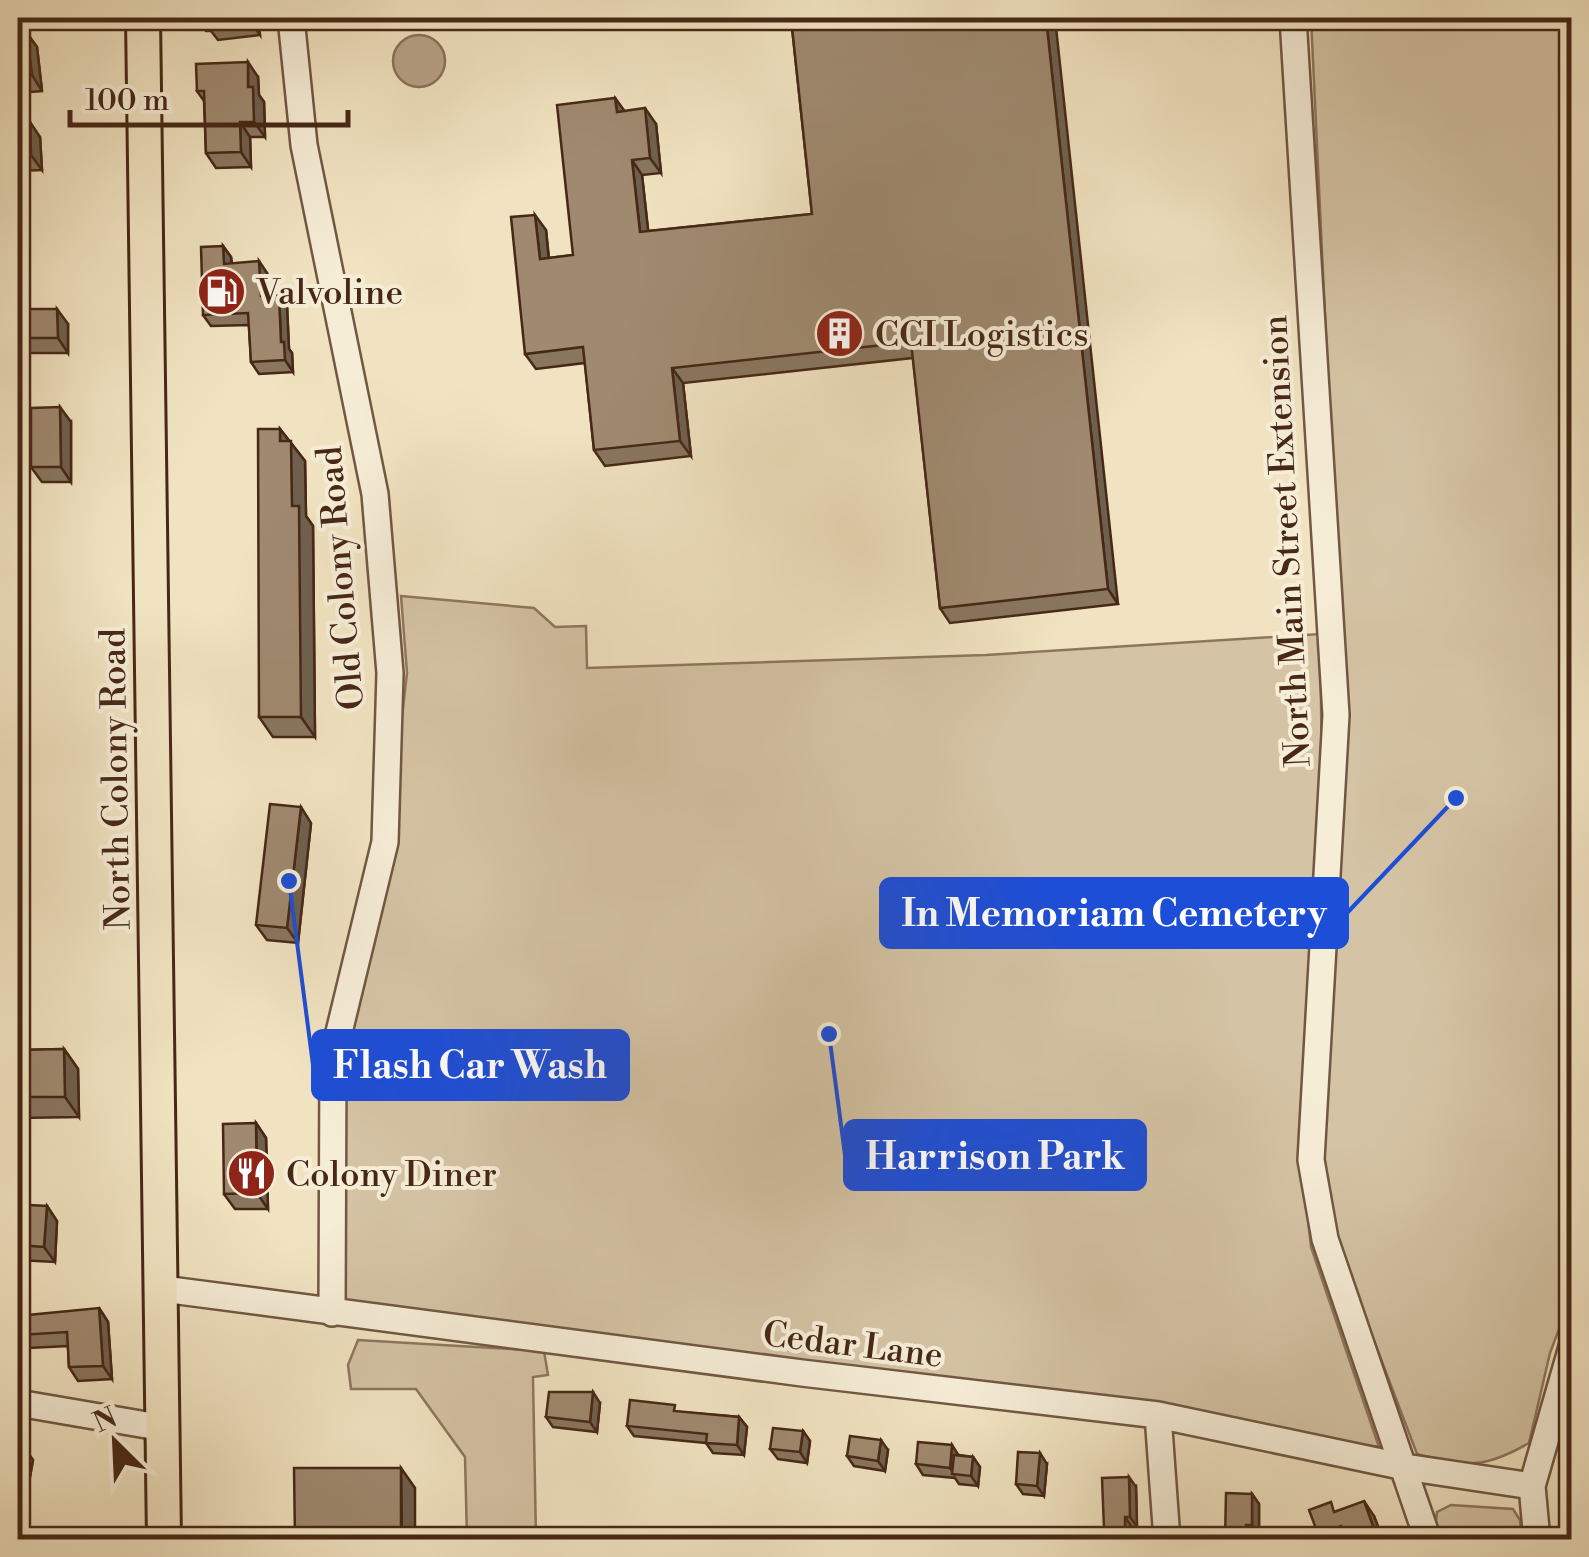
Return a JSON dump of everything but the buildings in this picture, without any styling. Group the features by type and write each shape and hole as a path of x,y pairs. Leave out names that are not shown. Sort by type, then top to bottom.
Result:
{"main road":[{"name":"North Colony Road","path":"143,18 164,1540"}],"street":[{"name":"Old Colony Road","path":"291,18 304,145 375,494 390,673 384,842 333,1057 332,1313"},
{"name":"North Main Street Extension","path":"1293,18 1336,715 1311,1160 1325,1239 1428,1540"},
{"name":"Cedar Lane","path":"163,1289 1158,1415 1405,1468 1532,1486"},
{"path":"1538,1540 1532,1486 1572,1347"},
{"path":"18,1403 164,1428"},
{"path":"1158,1415 1168,1540"}],"shaded area":[{"path":"1311,18 1571,18 1571,1297 1550,1353 1529,1443 1486,1462 1449,1461 1417,1454 1329,1222 1322,1188 1343,698"},
{"path":"419,35 437,43 445,61 437,79 419,87 401,79 393,61 401,43"},
{"path":"401,596 534,608 555,627 586,626 587,668 986,655 1320,634 1322,772 1306,1012 1302,1166 1311,1247 1379,1447 343,1300 346,1056 378,927 407,673"},
{"path":"358,1340 544,1351 548,1375 533,1377 536,1539 467,1539 465,1457 416,1389 351,1389 348,1365"},
{"path":"1451,1505 1513,1509 1520,1520 1522,1539 1439,1539 1435,1528 1437,1512"}],"place":[{"name":"Valvoline","path":"221,292"},
{"name":"CCI Logistics","path":"840,334"},
{"name":"In Memoriam Cemetery","path":"1456,798"},
{"name":"Flash Car Wash","path":"289,881"},
{"name":"Harrison Park","path":"829,1034"},
{"name":"Colony Diner","path":"251,1174"}]}
